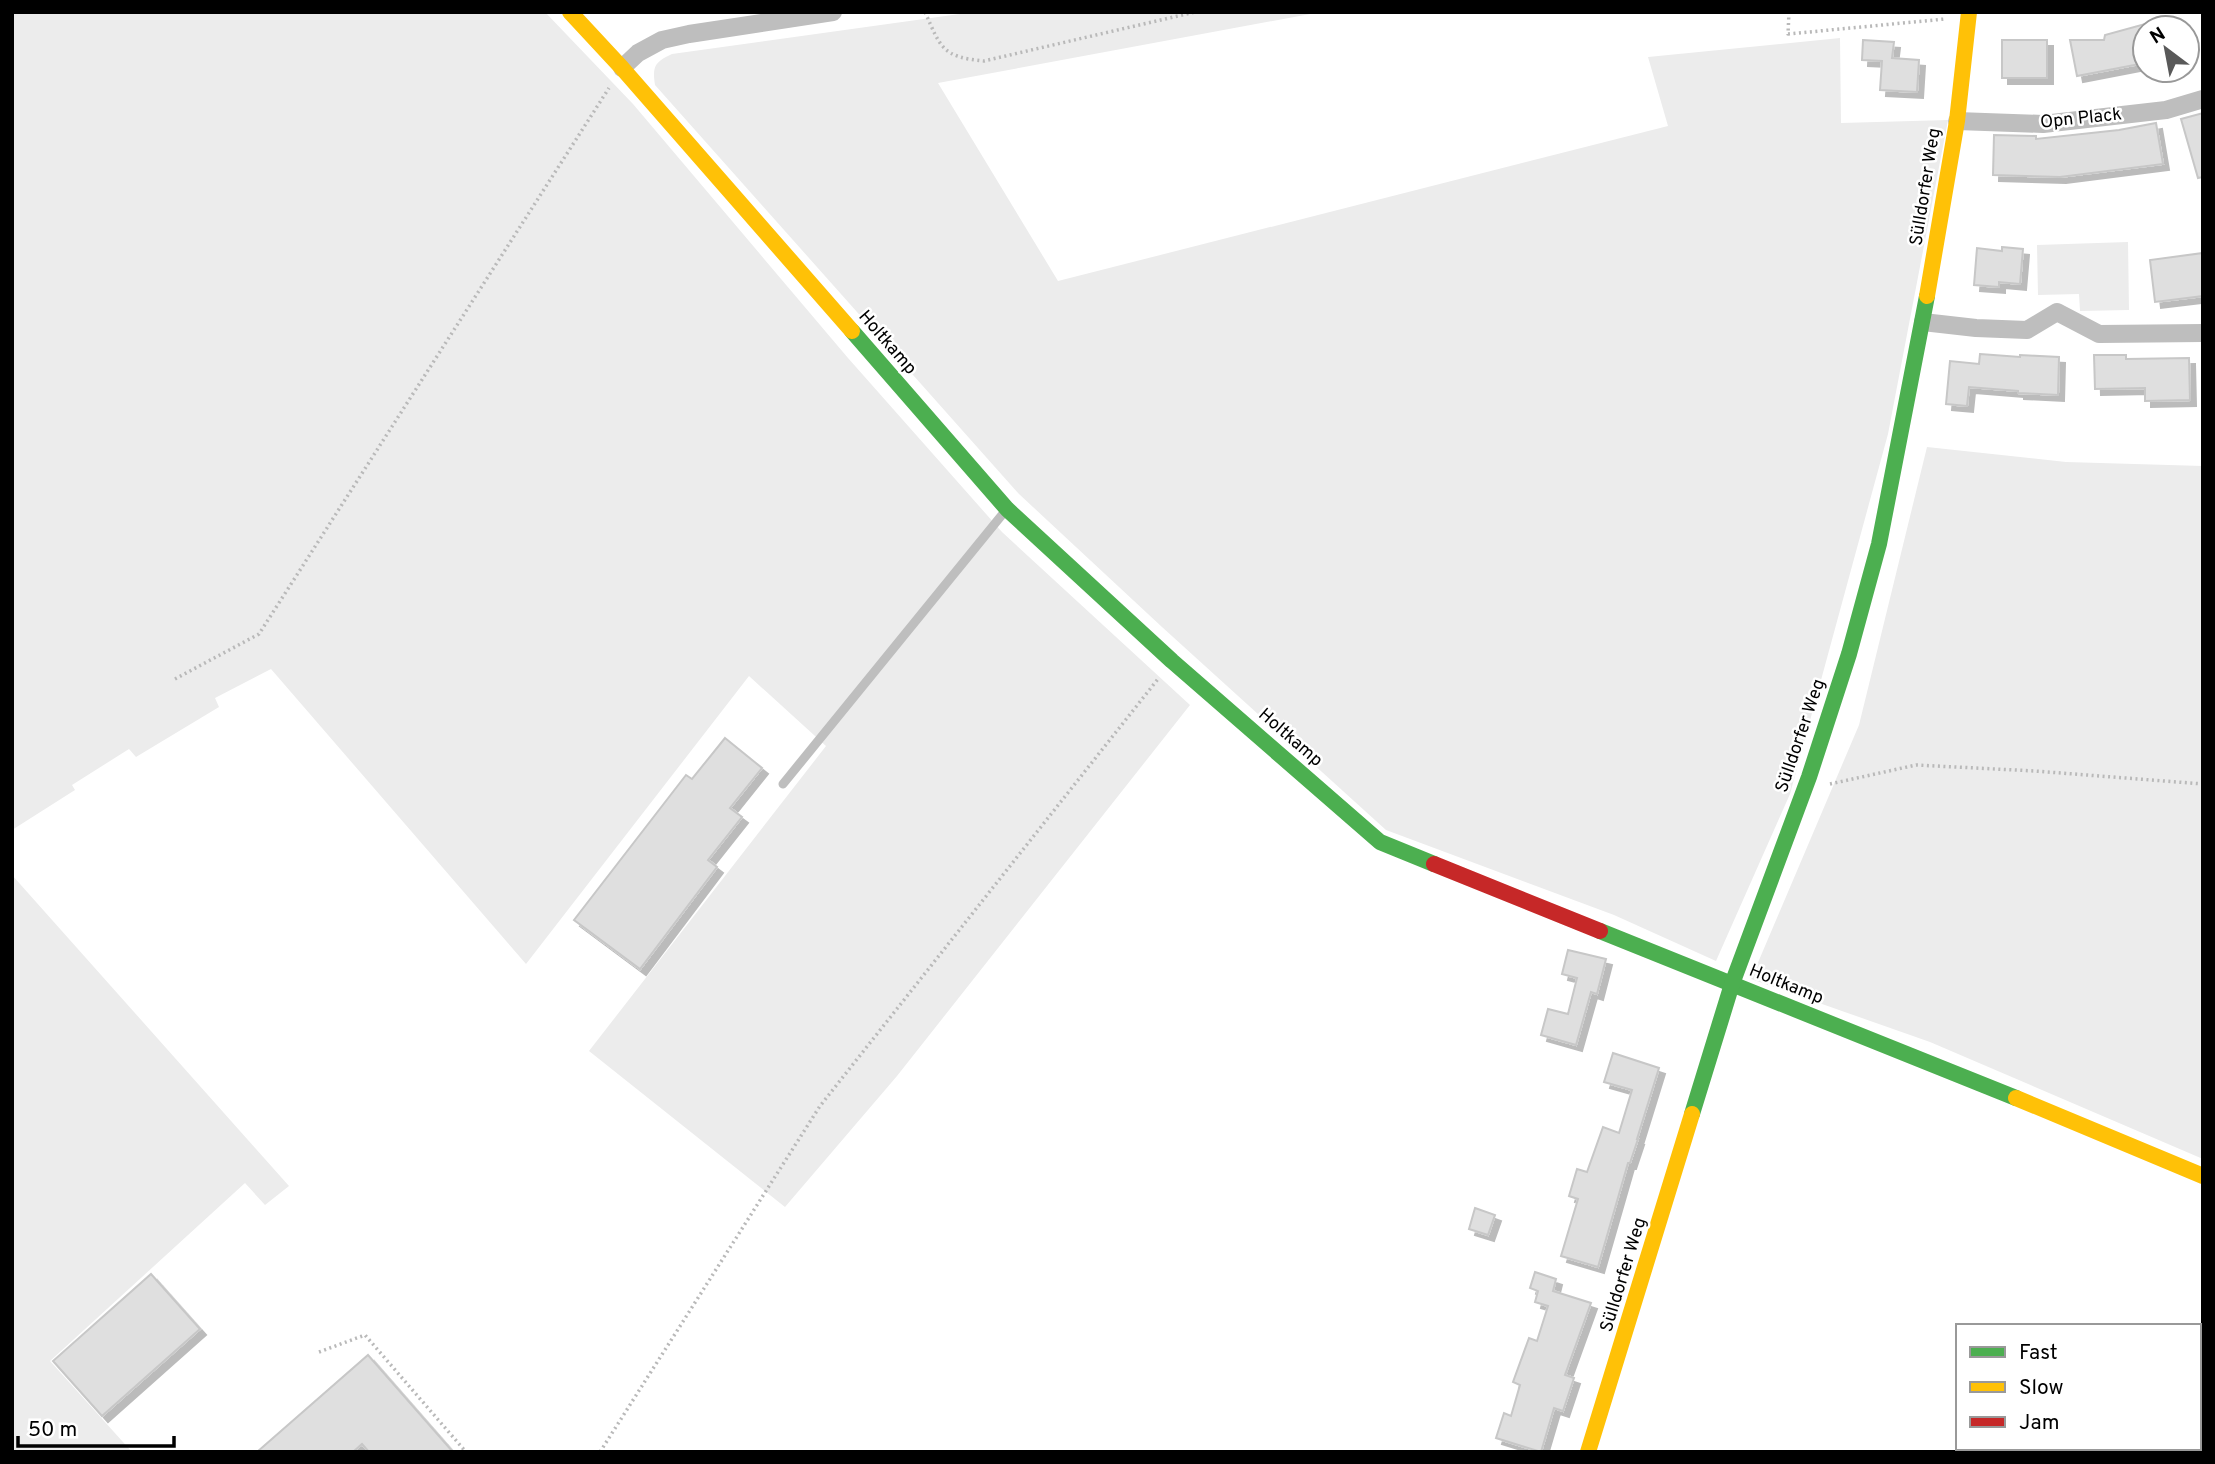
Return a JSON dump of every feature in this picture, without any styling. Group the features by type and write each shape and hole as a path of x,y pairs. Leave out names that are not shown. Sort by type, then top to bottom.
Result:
{"street":[{"name":"Holtkamp","path":"570,12 1007,509 1172,661 1380,842 2203,1176"},
{"path":"622,68 638,53 662,40 833,12"},
{"name":"Sülldorfer Weg","path":"1588,1452 1732,984 1809,777 1849,654 1879,544 1923,322 1957,121 1968,15"},
{"name":"Opn Plack","path":"1957,121 2043,124 2166,110 2203,99"},
{"path":"1923,322 2027,330 2057,312 2099,334 2203,332"}],"lane":[{"path":"783,784 1007,509"}],"path":[{"path":"925,12 940,46 959,59 984,61 1195,12"},
{"path":"1789,12 1788,34 1968,15"},
{"path":"175,679 259,634 622,68"},
{"path":"600,1452 820,1106 1172,661"},
{"path":"1825,785 1916,765 2203,784"},
{"path":"319,1352 365,1335 466,1452"}],"shaded area":[{"path":"12,12 545,12 633,104 848,358 1002,532 1190,705 897,1076 785,1207 589,1051 826,746 749,676 526,964 271,669 215,698 219,707 136,757 129,749 72,785 75,790 12,830"},
{"path":"974,12 1321,12 938,83 1058,281 1668,126 1648,57 1840,38 1841,123 1948,120 1888,434 1790,794 1716,961 1614,915 1386,830 1019,494 655,85 656,65 672,54"},
{"path":"2128,242 2129,310 2080,311 2079,294 2038,295 2037,245"},
{"path":"1927,447 2066,462 2203,466 2203,1159 1930,1042 1751,979 1859,725"},
{"path":"12,875 289,1186 265,1205 245,1183 50,1361 132,1452 12,1452"}],"building":[{"path":"2131,28 2131,66 2077,76 2070,40 2104,40 2105,35"},
{"path":"1863,40 1894,42 1892,58 1919,60 1917,92 1880,90 1882,61 1862,60"},
{"path":"2002,40 2047,40 2047,78 2002,78"},
{"path":"2203,113 2203,177 2198,178 2181,119"},
{"path":"2156,123 2163,164 2060,177 1993,175 1994,135 2036,136 2036,139"},
{"path":"2002,247 2023,249 2020,284 1999,282 1999,287 1974,285 1977,248 2002,251"},
{"path":"2203,253 2203,296 2155,302 2150,260"},
{"path":"1980,354 2059,357 2058,395 1969,387 1967,406 1946,404 1950,361 1979,364"},
{"path":"2094,355 2126,355 2126,359 2189,358 2190,400 2145,401 2145,388 2095,389"},
{"path":"725,738 762,768 730,808 742,817 708,860 717,867 640,969 574,920 686,775 692,779"},
{"path":"1568,950 1606,959 1597,994 1591,992 1576,1045 1541,1035 1548,1009 1568,1014 1577,978 1562,974"},
{"path":"1613,1053 1659,1068 1598,1267 1561,1256 1578,1199 1569,1196 1577,1169 1587,1172 1603,1127 1619,1133 1632,1090 1604,1082"},
{"path":"1475,1208 1495,1215 1488,1235 1469,1229"},
{"path":"1535,1272 1556,1279 1553,1291 1591,1303 1565,1375 1574,1378 1563,1411 1554,1408 1541,1452 1496,1438 1504,1413 1511,1416 1520,1385 1513,1382 1529,1338 1537,1341 1548,1306 1535,1302 1538,1291 1530,1288"},
{"path":"151,1274 200,1329 102,1416 53,1361"},
{"path":"368,1355 453,1452 369,1452 362,1444 353,1452 257,1452"}],"traffic: fast":[{"path":"1692,1114 1732,984 1809,777 1849,654 1879,544 1927,296"},
{"path":"852,331 1007,509 1172,661 1380,842 1434,864"},
{"path":"1600,931 2016,1098"}],"traffic: slow":[{"path":"570,12 852,331"},
{"path":"1927,296 1957,121 1969,12"},
{"path":"2016,1098 2203,1176"},
{"path":"1588,1452 1692,1114"}],"traffic: jam":[{"path":"1434,864 1600,931"}]}
